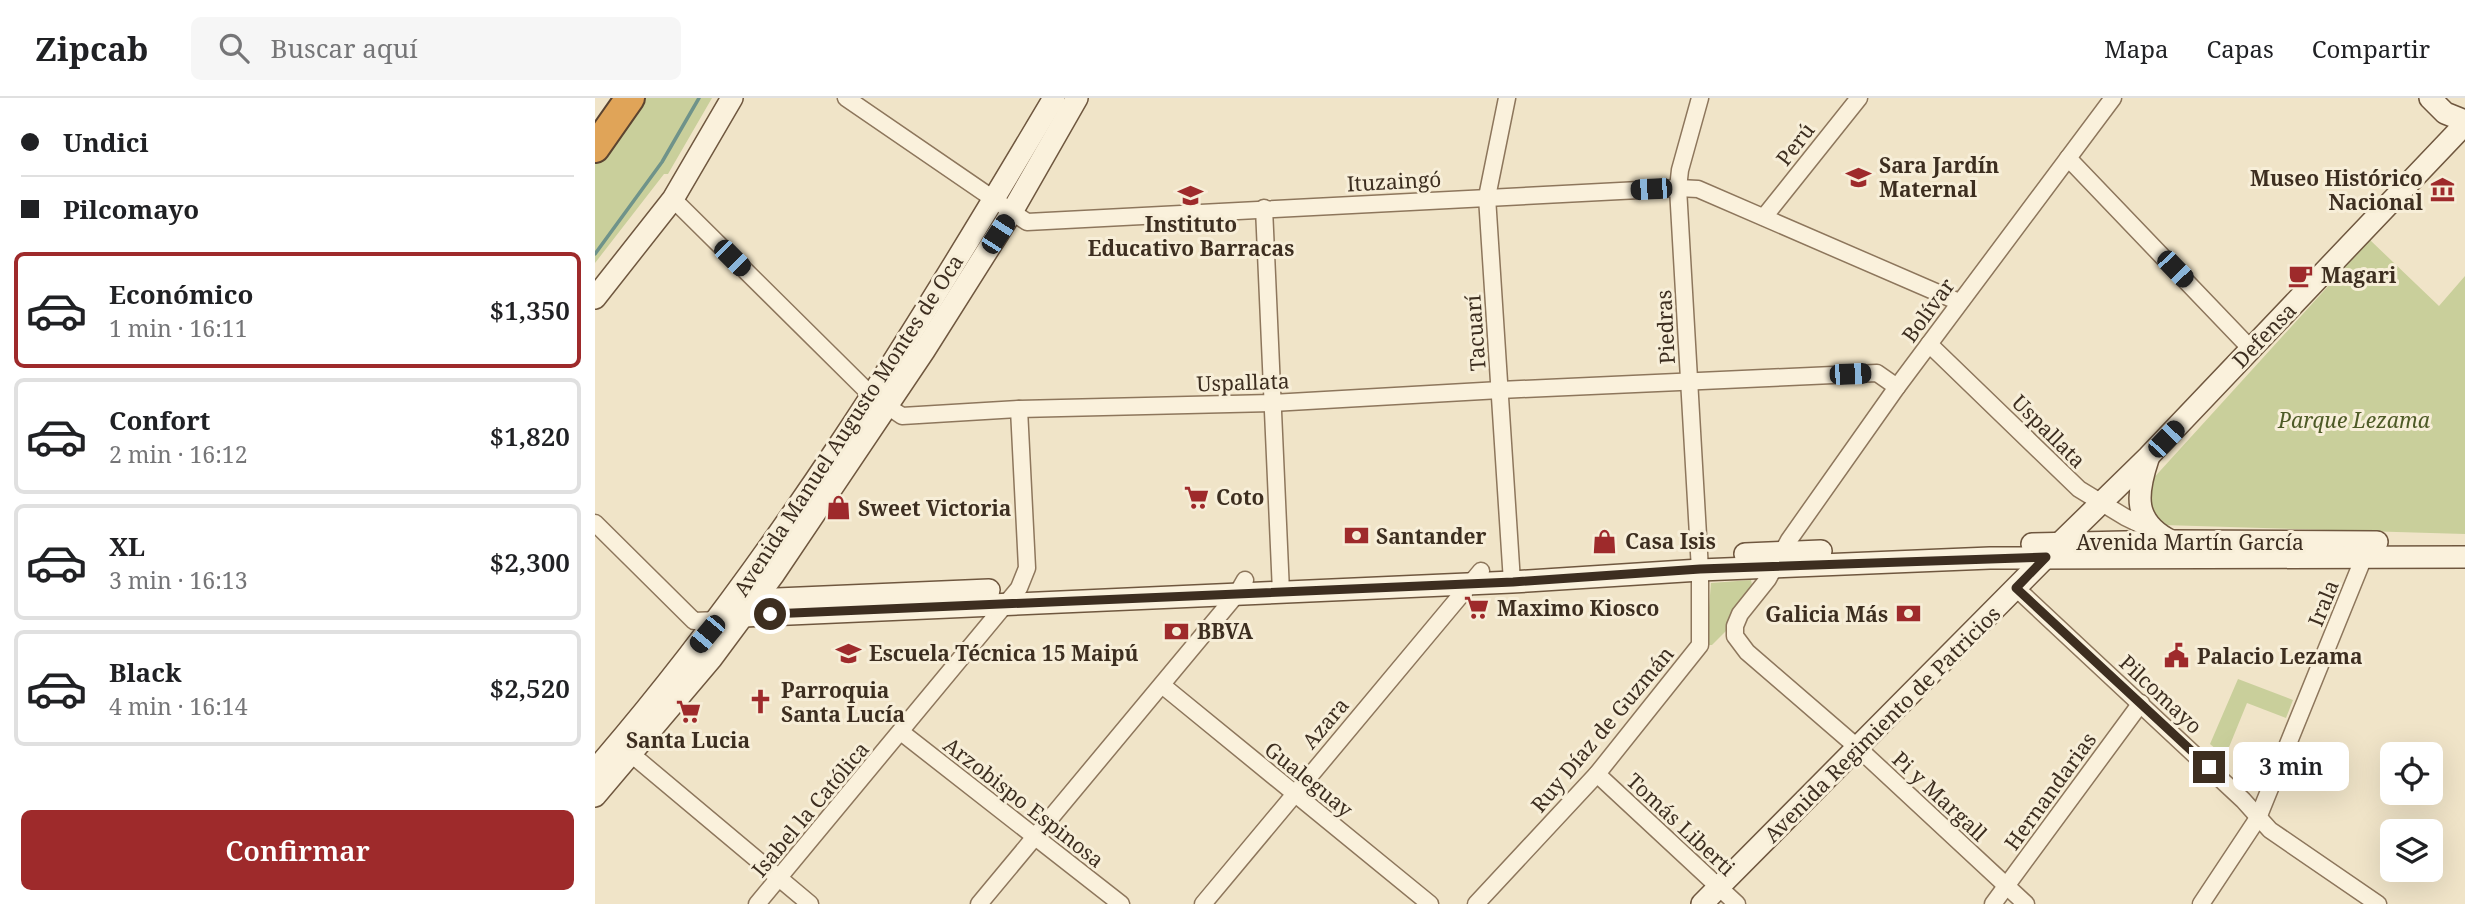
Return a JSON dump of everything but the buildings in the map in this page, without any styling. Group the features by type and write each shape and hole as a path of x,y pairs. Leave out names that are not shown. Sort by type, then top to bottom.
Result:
{"highway":[{"path":"595,118 606,98"},
{"path":"595,148 630,98"}],"main road":[{"path":"595,298 673,199 732,98"},
{"name":"Avenida Manuel Augusto Montes de Oca","path":"1004,204 1054,98"},
{"name":"Avenida Manuel Augusto Montes de Oca","path":"595,770 624,749 711,659 744,616 1004,204 1077,98"},
{"path":"2430,98 2445,113 2465,121"},
{"path":"2455,98 2465,121"},
{"name":"Defensa","path":"2053,550 2148,457 2465,121"},
{"name":"Avenida Manuel Augusto Montes de Oca","path":"595,796 624,749 878,401"},
{"path":"2148,457 2140,496 2141,509 2152,530 2171,541"},
{"name":"Avenida Martín García","path":"2053,550 2171,541 2368,549 2465,557"},
{"name":"Avenida Martín García","path":"718,620 744,616 777,599 1012,596 1281,586 1699,563 2053,550 2368,549 2465,544"},
{"name":"Avenida Regimiento de Patricios","path":"1702,904 2053,550"}],"street":[{"name":"Ituzaingó","path":"846,98 1027,222 1487,197 1699,189 1959,302"},
{"name":"Tacuarí","path":"1507,98 1487,197 1512,575"},
{"name":"Piedras","path":"1699,563 1678,188 1680,170 1700,98"},
{"name":"Perú","path":"1764,217 1859,98"},
{"name":"Bolívar","path":"1778,560 1897,387 2113,98"},
{"path":"2078,144 2075,154 2080,170"},
{"path":"2068,158 2251,349"},
{"path":"673,199 878,401"},
{"path":"1264,208 1281,586"},
{"name":"Uspallata","path":"1929,344 1951,362 2079,489 2152,530"},
{"name":"Uspallata","path":"878,401 902,416 1019,409 1272,403 1877,373 1897,387"},
{"name":"Isabel la Católica","path":"757,904 1012,596 1027,568 1019,409"},
{"path":"595,523 694,621 718,620"},
{"name":"Irala","path":"2201,904 2258,818 2368,549"},
{"name":"Pi y Margall","path":"1778,560 1740,614 1735,634 1747,652 1857,747 2026,904"},
{"name":"Ruy Díaz de Guzmán","path":"1476,904 1597,774 1700,645 1699,563"},
{"name":"Azara","path":"1203,904 1476,577"},
{"path":"979,904 1241,587"},
{"name":"Pilcomayo","path":"2016,588 2243,800 2270,830 2378,904"},
{"name":"Gualeguay","path":"1162,685 1430,904"},
{"name":"Hernandarias","path":"1993,904 2141,703"},
{"name":"Arzobispo Espinosa","path":"901,732 1122,904"},
{"path":"624,749 810,904"},
{"name":"Tomás Liberti","path":"1597,774 1737,904"}],"green space":[{"path":"639,98 712,98 668,174 664,174 595,263 595,163"},
{"name":"Parque Lezama","path":"2370,240 2439,306 2465,276 2465,534 2163,525 2146,506 2150,482"},
{"path":"1751,580 1753,589 1731,614 1728,629 1712,645 1706,645 1711,583"},
{"path":"2238,679 2293,700 2286,718 2247,703 2225,757 2210,744"}],"waterway":[{"path":"595,254 662,162 699,98"}],"place":[{"name":"Sara Jardín Maternal","path":"1859,177"},
{"name":"Museo Histórico Nacional","path":"2443,190"},
{"name":"Instituto Educativo Barracas","path":"1191,195"},
{"name":"Magari","path":"2301,275"},
{"name":"Coto","path":"1196,497"},
{"name":"Sweet Victoria","path":"838,508"},
{"name":"Santander","path":"1356,536"},
{"name":"Casa Isis","path":"1605,541"},
{"name":"Maximo Kiosco","path":"1477,608"},
{"name":"Galicia Más","path":"1908,614"},
{"name":"BBVA","path":"1177,631"},
{"name":"Escuela Técnica 15 Maipú","path":"849,653"},
{"name":"Palacio Lezama","path":"2177,656"},
{"name":"Parroquia Santa Lucía","path":"761,702"},
{"name":"Santa Lucia","path":"688,711"}],"route":[{"path":"770,614 1513,582 1700,569 2046,557 2016,588 2209,767"}]}
